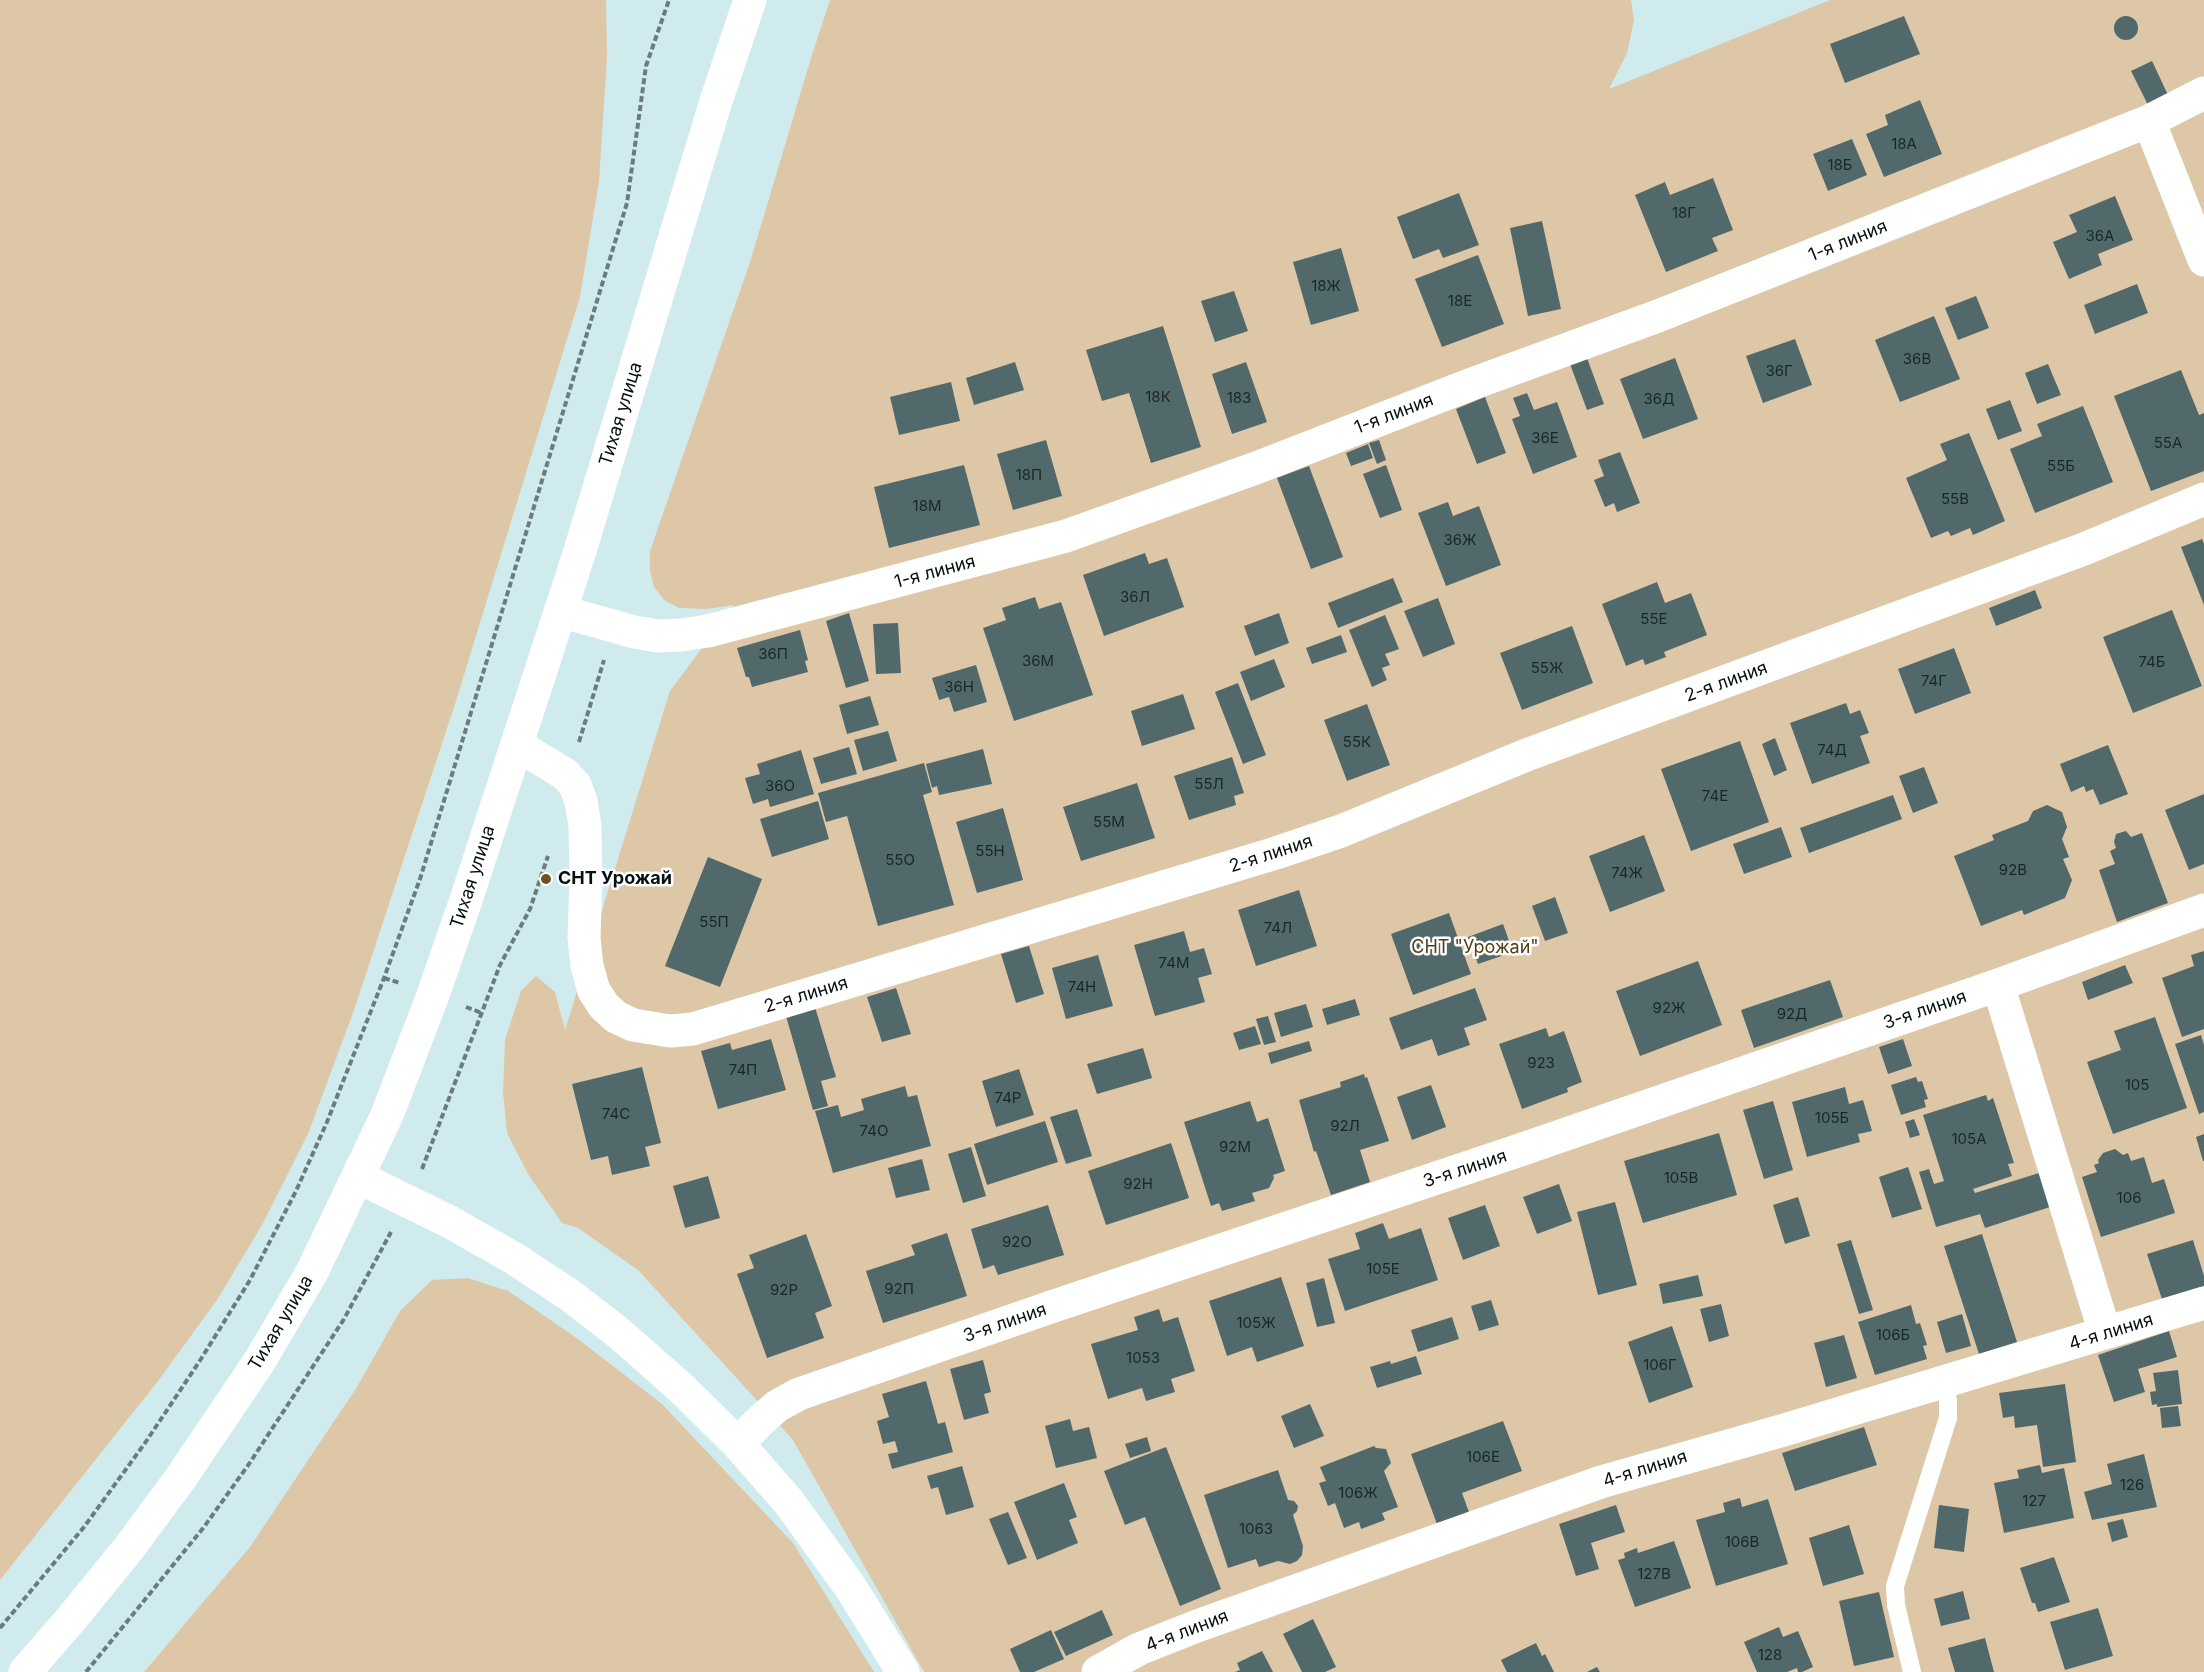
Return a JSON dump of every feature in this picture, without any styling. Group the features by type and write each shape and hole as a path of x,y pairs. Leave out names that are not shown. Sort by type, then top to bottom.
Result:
{"street":[{"name":"Тихая улица","path":"25,1672 129,1548 259,1362 312,1272 387,1115 433,995 517,745 716,100 750,0"},
{"name":"1-я линия","path":"560,611 634,632 658,636 681,635 720,628 1066,536 1256,468 1469,385 1658,316 2149,121 2204,93"},
{"path":"2149,121 2204,260"},
{"name":"2-я линия","path":"517,745 566,774 575,785 581,801 585,826 586,868 584,938 586,966 594,991 604,1006 616,1017 633,1025 670,1031 693,1029 1254,860 1341,831 1529,754 2084,549 2204,499"},
{"name":"3-я линия","path":"738,1443 777,1406 800,1394 1520,1150 1998,985 2204,910"},
{"path":"1998,985 2105,1334"},
{"path":"358,1178 450,1222 515,1259 571,1296 620,1334 738,1443 789,1501 851,1588 903,1672"},
{"name":"4-я линия","path":"1098,1672 1139,1649 1197,1626 1601,1482 1944,1383 2204,1304"}],"lane":[{"path":"1912,1672 1896,1605 1895,1586 1948,1418 1948,1401 1944,1383"}],"path":[{"path":"0,1628 84,1527 146,1443 201,1359 250,1280 296,1191 327,1122 420,879 627,203 646,66 669,0"}],"green space":[{"path":"0,0 606,0 607,57 599,181 580,297 456,701 353,1013 308,1134 262,1225 217,1300 158,1381 0,1580"},
{"name":"СНТ \"Урожай\"","path":"830,0 1631,0 1634,20 1627,53 1609,89 1830,0 2204,0 2204,1672 924,1672 793,1440 638,1270 578,1228 562,1223 528,1174 507,1133 503,1092 505,1040 521,991 536,976 555,992 565,1030 670,691 734,605 707,609 679,608 664,600 654,587 650,571 650,551 750,262"},
{"path":"468,1278 508,1291 578,1339 662,1404 793,1543 874,1672 144,1672 250,1547 357,1387 400,1311 432,1280"}],"building":[{"path":"1904,16 1920,54 1845,83 1830,44"},
{"path":"2126,16 2131,17 2137,23 2137,33 2131,39 2126,40 2121,39 2115,33 2114,28 2115,23 2121,17"},
{"path":"2152,61 2168,95 2148,105 2131,71"},
{"path":"1920,100 1942,154 1884,177 1866,134 1888,125 1885,115"},
{"path":"1852,139 1867,175 1828,191 1813,154"},
{"path":"1713,178 1733,230 1712,238 1718,251 1666,272 1635,195 1665,182 1670,195"},
{"path":"1459,193 1479,245 1443,258 1439,249 1413,259 1397,217"},
{"path":"2115,196 2133,240 2098,254 2102,265 2069,279 2053,242 2077,232 2069,215"},
{"path":"1542,221 1561,309 1528,316 1510,228"},
{"path":"1341,248 1359,311 1311,325 1293,262"},
{"path":"1478,255 1504,324 1442,347 1415,279"},
{"path":"2137,284 2148,313 2095,334 2084,305"},
{"path":"1234,291 1248,331 1215,342 1201,301"},
{"path":"1976,296 1989,328 1958,340 1945,308"},
{"path":"1934,316 1960,379 1900,402 1875,340"},
{"path":"1163,326 1201,447 1151,463 1129,393 1102,401 1086,350"},
{"path":"1795,339 1812,385 1763,403 1746,356"},
{"path":"1587,358 1604,404 1587,410 1570,364"},
{"path":"1675,358 1698,419 1643,439 1620,379"},
{"path":"1015,362 1024,390 974,405 966,378"},
{"path":"1246,362 1267,422 1232,434 1212,374"},
{"path":"2048,364 2061,395 2037,404 2025,373"},
{"path":"2181,370 2199,415 2204,413 2204,471 2151,491 2114,396"},
{"path":"951,382 960,421 899,435 890,397"},
{"path":"1527,393 1534,410 1557,402 1577,457 1533,474 1512,419 1520,416 1513,398"},
{"path":"1485,397 1506,453 1477,464 1456,409"},
{"path":"2010,400 2022,431 1998,440 1986,409"},
{"path":"2083,406 2113,482 2035,513 2010,449 2042,436 2037,424"},
{"path":"1969,433 2005,521 1973,535 1970,528 1951,536 1948,531 1931,538 1906,478 1947,460 1940,444"},
{"path":"1046,440 1062,496 1013,510 997,454"},
{"path":"1379,440 1386,460 1377,464 1369,443"},
{"path":"1368,444 1373,458 1351,466 1346,453"},
{"path":"1620,452 1640,503 1617,512 1614,503 1605,507 1594,480 1604,476 1598,460"},
{"path":"964,465 980,525 889,548 874,487"},
{"path":"1386,465 1402,510 1380,518 1363,474"},
{"path":"1309,466 1343,557 1311,569 1277,478"},
{"path":"1448,502 1453,516 1479,506 1501,565 1446,586 1418,513"},
{"path":"2202,539 2204,544 2204,605 2181,547"},
{"path":"1145,553 1149,564 1167,558 1184,607 1104,636 1083,575"},
{"path":"1393,578 1403,602 1338,628 1328,603"},
{"path":"1657,582 1665,603 1691,593 1707,635 1664,652 1666,657 1645,665 1643,659 1626,666 1602,604"},
{"path":"2035,590 2042,608 1996,626 1989,608"},
{"path":"1035,597 1039,609 1061,602 1093,695 1014,721 983,628 1006,620 1002,608"},
{"path":"1438,598 1455,644 1423,657 1404,611"},
{"path":"2172,610 2202,686 2133,713 2103,637"},
{"path":"849,613 869,681 846,688 826,621"},
{"path":"1279,613 1289,643 1255,656 1244,626"},
{"path":"1385,615 1399,649 1385,654 1390,665 1382,668 1387,680 1372,687 1349,630"},
{"path":"898,623 901,673 876,674 873,624"},
{"path":"1572,626 1593,683 1522,710 1500,653"},
{"path":"800,630 808,660 805,661 808,672 752,687 749,677 746,677 737,648"},
{"path":"1341,635 1347,652 1312,664 1306,648"},
{"path":"1954,648 1971,693 1915,714 1898,669"},
{"path":"1274,659 1285,687 1251,701 1240,672"},
{"path":"976,665 987,702 954,712 949,697 939,700 932,678"},
{"path":"1238,683 1266,755 1243,764 1215,692"},
{"path":"1183,694 1195,729 1142,746 1131,711"},
{"path":"870,696 879,725 847,734 839,705"},
{"path":"1846,703 1850,714 1860,710 1869,733 1860,736 1870,763 1812,784 1790,723"},
{"path":"1367,704 1390,765 1347,781 1324,720"},
{"path":"888,731 897,761 863,771 854,740"},
{"path":"1775,738 1787,770 1774,776 1762,744"},
{"path":"1740,741 1769,822 1691,851 1661,769"},
{"path":"2108,745 2128,794 2100,805 2093,789 2086,792 2084,786 2071,792 2060,764"},
{"path":"849,747 857,774 821,784 813,758"},
{"path":"983,749 992,784 939,795 937,786 932,788 926,764"},
{"path":"801,750 814,794 770,807 768,799 753,804 745,778 760,774 757,764"},
{"path":"1232,757 1244,793 1234,796 1236,805 1189,820 1174,776"},
{"path":"924,763 932,792 923,795 954,905 878,926 847,816 826,822 818,793"},
{"path":"1924,767 1938,803 1913,813 1899,776"},
{"path":"1137,783 1155,838 1081,861 1063,807"},
{"path":"2204,794 2204,864 2189,870 2165,810"},
{"path":"1893,795 1902,819 1809,853 1800,828"},
{"path":"818,801 829,839 772,857 760,819"},
{"path":"2047,805 2062,812 2067,827 2062,839 2069,857 2063,859 2072,880 2065,898 2024,915 2022,910 1981,926 1954,856 1994,840 1992,835 2028,821 2033,811"},
{"path":"1003,808 1023,880 977,893 956,822"},
{"path":"1781,827 1792,857 1744,874 1733,844"},
{"path":"2126,831 2131,837 2142,833 2168,903 2117,922 2099,870 2115,864 2110,851 2116,848 2114,842 2116,834"},
{"path":"1644,835 1665,891 1610,912 1589,856"},
{"path":"708,857 762,879 720,987 665,966"},
{"path":"1299,890 1317,946 1256,966 1238,910"},
{"path":"1555,897 1568,933 1545,941 1532,906"},
{"path":"1449,913 1471,974 1413,995 1391,934"},
{"path":"1503,924 1513,952 1478,964 1468,937"},
{"path":"1184,931 1190,952 1204,948 1212,974 1198,978 1205,1002 1155,1016 1134,945"},
{"path":"1029,946 1044,994 1016,1003 1001,954"},
{"path":"2204,951 2204,1029 2182,1037 2162,978 2194,966 2191,955"},
{"path":"1098,955 1113,1006 1066,1019 1052,968"},
{"path":"1698,961 1722,1025 1640,1056 1616,991"},
{"path":"2125,965 2133,983 2088,1000 2082,982"},
{"path":"1830,980 1843,1017 1754,1048 1741,1010"},
{"path":"896,988 911,1034 882,1042 867,997"},
{"path":"1475,988 1487,1020 1464,1028 1470,1045 1438,1056 1432,1039 1401,1050 1389,1018"},
{"path":"1355,999 1360,1015 1327,1025 1322,1009"},
{"path":"1306,1004 1313,1027 1281,1037 1274,1013"},
{"path":"815,1007 836,1077 821,1081 828,1106 813,1110 786,1016"},
{"path":"1268,1016 1276,1042 1264,1045 1256,1019"},
{"path":"2155,1017 2187,1108 2113,1134 2087,1062 2121,1050 2114,1031"},
{"path":"1255,1026 1261,1044 1239,1050 1233,1033"},
{"path":"1546,1028 1549,1037 1564,1031 1582,1082 1567,1088 1568,1092 1522,1109 1499,1044"},
{"path":"2201,1035 2204,1045 2204,1112 2199,1114 2175,1044"},
{"path":"771,1039 786,1090 718,1109 701,1051 730,1043 732,1050"},
{"path":"1903,1039 1912,1066 1888,1074 1879,1047"},
{"path":"1309,1041 1312,1051 1271,1064 1268,1053"},
{"path":"1143,1048 1152,1078 1097,1094 1087,1064"},
{"path":"642,1067 661,1143 645,1147 650,1166 612,1175 608,1156 591,1160 572,1084"},
{"path":"1019,1069 1034,1115 996,1127 982,1081"},
{"path":"1364,1074 1389,1141 1360,1150 1370,1182 1331,1195 1316,1151 1314,1152 1299,1100 1341,1087 1340,1082"},
{"path":"1916,1077 1918,1082 1922,1081 1928,1099 1924,1100 1926,1107 1901,1115 1891,1085"},
{"path":"1431,1085 1446,1127 1412,1140 1397,1097"},
{"path":"905,1086 908,1097 917,1095 931,1146 833,1173 815,1111 838,1105 841,1117 864,1110 861,1099"},
{"path":"1845,1087 1849,1104 1863,1100 1872,1131 1858,1134 1860,1142 1807,1157 1792,1102"},
{"path":"1986,1095 1988,1101 1993,1098 2014,1163 2008,1164 2012,1176 1973,1189 1975,1193 2039,1173 2050,1207 1985,1228 1980,1214 1936,1227 1919,1172 1929,1169 1934,1184 1944,1181 1923,1115"},
{"path":"1250,1101 1257,1122 1268,1118 1285,1171 1273,1175 1274,1178 1269,1188 1252,1193 1255,1201 1222,1211 1219,1203 1211,1206 1184,1122"},
{"path":"1773,1101 1793,1170 1764,1179 1743,1110"},
{"path":"1077,1109 1092,1156 1066,1164 1050,1117"},
{"path":"1914,1119 1920,1135 1910,1138 1905,1122"},
{"path":"1045,1121 1058,1162 987,1185 974,1144"},
{"path":"1719,1133 1737,1195 1643,1223 1624,1161"},
{"path":"2204,1134 2204,1161 2203,1161 2196,1137"},
{"path":"1171,1143 1189,1198 1106,1225 1088,1171"},
{"path":"971,1147 986,1196 963,1203 948,1154"},
{"path":"2115,1149 2123,1155 2128,1153 2131,1161 2144,1157 2152,1183 2164,1179 2175,1213 2101,1237 2082,1177 2097,1172 2094,1165 2099,1163 2098,1160 2103,1153"},
{"path":"922,1159 930,1190 896,1198 888,1168"},
{"path":"1908,1167 1922,1209 1892,1218 1879,1177"},
{"path":"708,1176 720,1218 685,1228 673,1186"},
{"path":"1559,1184 1572,1221 1537,1234 1523,1197"},
{"path":"1798,1197 1810,1236 1785,1244 1773,1205"},
{"path":"1615,1202 1637,1285 1598,1295 1577,1212"},
{"path":"1048,1205 1064,1255 998,1275 994,1265 983,1269 971,1229"},
{"path":"1485,1205 1500,1246 1463,1260 1448,1218"},
{"path":"1383,1223 1389,1239 1421,1228 1438,1280 1345,1311 1328,1259 1360,1249 1355,1233"},
{"path":"947,1233 967,1296 883,1323 866,1271 915,1255 911,1245"},
{"path":"806,1234 832,1306 815,1313 824,1338 767,1358 737,1274 754,1268 749,1255"},
{"path":"1982,1234 2017,1342 1979,1354 1944,1246"},
{"path":"1851,1240 1873,1310 1859,1314 1837,1244"},
{"path":"2193,1240 2204,1276 2204,1286 2162,1299 2147,1254"},
{"path":"1698,1275 1703,1296 1663,1304 1659,1284"},
{"path":"1281,1277 1304,1346 1257,1362 1252,1347 1227,1356 1209,1301"},
{"path":"1324,1278 1335,1323 1317,1327 1306,1283"},
{"path":"1491,1300 1499,1325 1479,1331 1471,1306"},
{"path":"1721,1304 1729,1336 1709,1342 1700,1309"},
{"path":"1911,1305 1916,1324 1920,1323 1927,1345 1923,1346 1927,1359 1875,1375 1858,1322"},
{"path":"1159,1309 1163,1322 1178,1317 1195,1371 1171,1379 1175,1392 1146,1401 1142,1388 1108,1399 1091,1344 1138,1330 1134,1317"},
{"path":"1962,1314 1971,1346 1946,1353 1937,1322"},
{"path":"1452,1317 1459,1339 1418,1352 1411,1330"},
{"path":"1672,1326 1693,1387 1649,1403 1628,1342"},
{"path":"2169,1331 2177,1357 2138,1369 2145,1392 2114,1402 2098,1355"},
{"path":"1844,1335 1857,1378 1826,1387 1814,1343"},
{"path":"1416,1356 1422,1374 1377,1388 1370,1367 1390,1361 1391,1364"},
{"path":"983,1360 991,1392 984,1394 989,1413 964,1420 950,1369"},
{"path":"2178,1370 2182,1404 2157,1407 2157,1404 2152,1405 2150,1392 2156,1391 2153,1373"},
{"path":"926,1381 938,1424 945,1422 953,1452 892,1469 888,1454 898,1452 895,1441 883,1444 877,1421 889,1417 882,1394"},
{"path":"2065,1384 2076,1462 2043,1467 2037,1425 2015,1428 2014,1416 2003,1418 1999,1393"},
{"path":"1310,1404 1324,1436 1294,1448 1281,1416"},
{"path":"2178,1406 2181,1426 2162,1428 2160,1408"},
{"path":"1070,1419 1073,1431 1089,1427 1097,1458 1056,1468 1045,1426"},
{"path":"1503,1421 1522,1471 1462,1493 1469,1512 1437,1524 1411,1454"},
{"path":"1864,1427 1877,1465 1795,1491 1782,1453"},
{"path":"1147,1437 1151,1451 1130,1458 1125,1444"},
{"path":"1374,1446 1386,1449 1391,1463 1384,1471 1398,1507 1382,1513 1385,1520 1361,1529 1359,1522 1344,1528 1335,1503 1328,1506 1319,1483 1326,1481 1320,1467"},
{"path":"1166,1447 1221,1589 1180,1606 1145,1517 1125,1525 1104,1471"},
{"path":"2144,1454 2157,1507 2092,1520 2084,1492 2112,1484 2107,1464"},
{"path":"2040,1465 2042,1473 2064,1468 2074,1518 2004,1533 1994,1483 2019,1478 2017,1470"},
{"path":"962,1466 974,1507 946,1515 938,1487 931,1489 927,1476"},
{"path":"1278,1470 1288,1500 1294,1501 1298,1506 1293,1515 1303,1546 1302,1555 1290,1564 1278,1561 1259,1567 1256,1559 1228,1568 1204,1495"},
{"path":"1064,1483 1077,1517 1069,1520 1078,1543 1037,1560 1014,1502"},
{"path":"1740,1498 1742,1507 1768,1499 1788,1564 1716,1586 1696,1520 1725,1512 1723,1503"},
{"path":"1616,1505 1625,1532 1591,1543 1599,1569 1576,1576 1559,1524"},
{"path":"1939,1505 1969,1509 1964,1552 1934,1548"},
{"path":"1008,1512 1027,1558 1008,1565 989,1519"},
{"path":"2123,1519 2128,1537 2112,1542 2107,1523"},
{"path":"1849,1525 1864,1574 1823,1586 1809,1538"},
{"path":"1674,1541 1691,1588 1635,1607 1618,1560 1625,1558 1624,1553 1637,1548 1638,1553"},
{"path":"2054,1557 2070,1602 2038,1612 2035,1603 2032,1603 2020,1568"},
{"path":"1963,1591 1970,1619 1941,1626 1934,1599"},
{"path":"1879,1592 1894,1657 1854,1666 1839,1601"},
{"path":"2098,1608 2113,1656 2065,1670 2050,1622"},
{"path":"1102,1610 1113,1635 1066,1656 1054,1632"},
{"path":"1313,1619 1336,1667 1325,1672 1302,1672 1283,1634"},
{"path":"1779,1627 1783,1637 1798,1631 1813,1667 1802,1672 1798,1672 1797,1668 1787,1672 1757,1672 1744,1642"},
{"path":"1051,1630 1064,1659 1034,1672 1020,1672 1010,1649"},
{"path":"1985,1638 1994,1672 1955,1672 1948,1648"},
{"path":"1536,1643 1542,1656 1545,1654 1554,1672 1507,1672 1501,1660"},
{"path":"1262,1651 1273,1672 1235,1672 1240,1670 1237,1663"},
{"path":"1597,1667 1600,1672 1587,1672"}],"place":[{"name":"СНТ Урожай","path":"546,879"}]}
